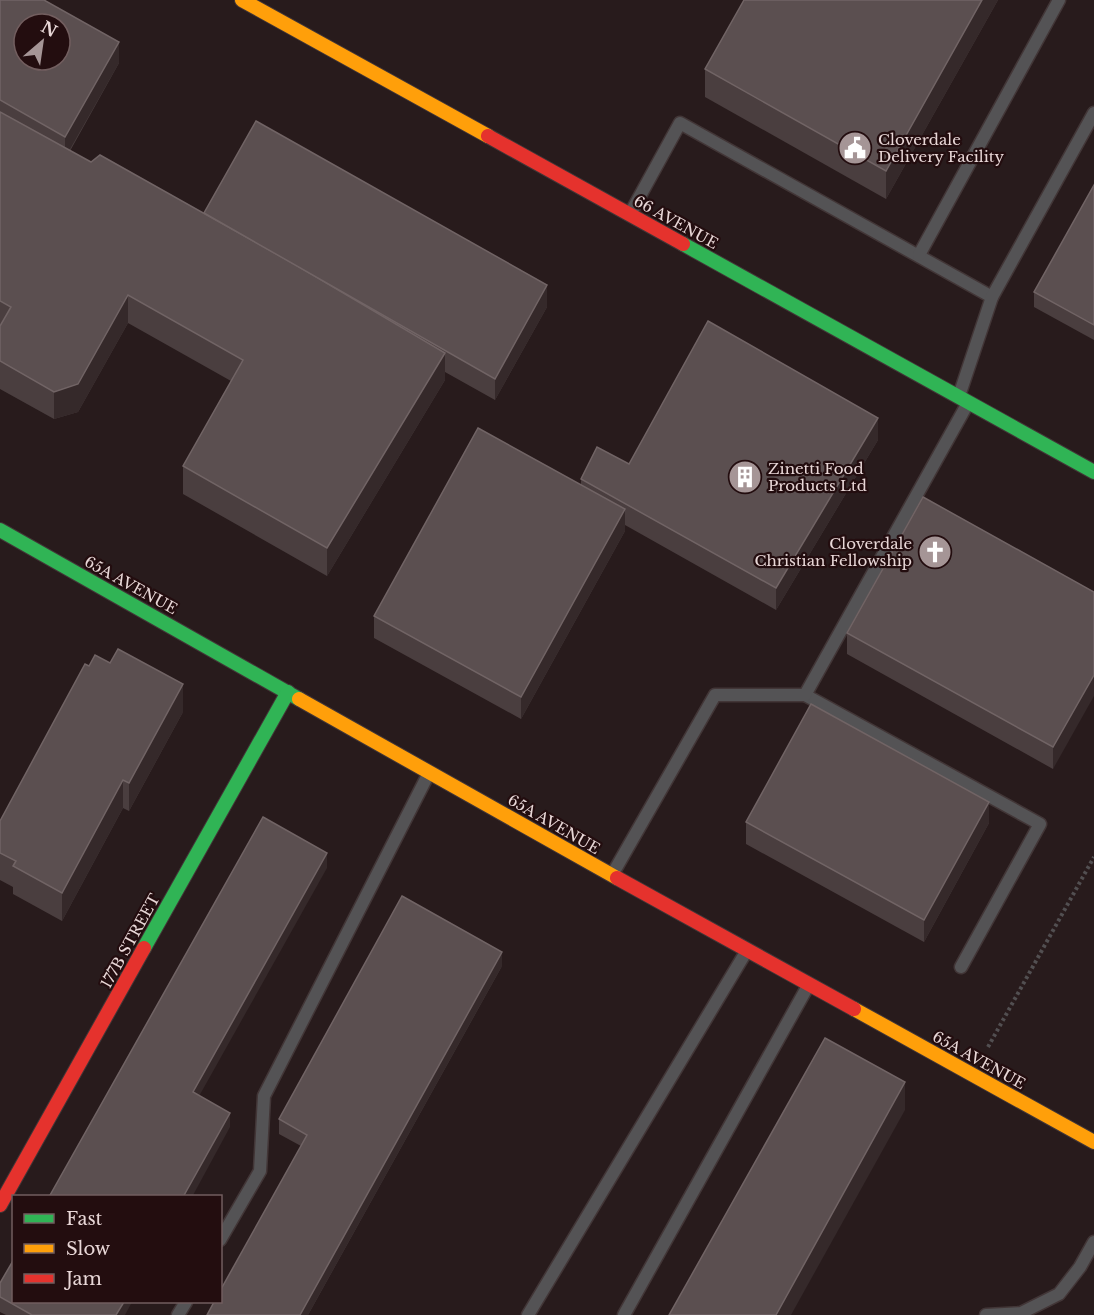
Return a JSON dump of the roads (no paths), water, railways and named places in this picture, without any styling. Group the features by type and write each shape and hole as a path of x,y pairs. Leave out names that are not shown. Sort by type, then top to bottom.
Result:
{"street":[{"name":"66 AVENUE","path":"242,0 1094,472"},
{"name":"65A AVENUE","path":"0,530 747,951 1094,1142"},
{"name":"177B STREET","path":"0,1205 288,692"}],"lane":[{"path":"919,255 1059,0"},
{"path":"805,695 964,399 992,297 1094,113"},
{"path":"630,215 680,123 992,297"},
{"path":"612,875 715,695 805,695 1040,824 962,967"},
{"path":"222,1237 260,1171 264,1096 430,771"},
{"path":"528,1315 747,951"},
{"path":"624,1315 808,985"},
{"path":"986,1315 1021,1313 1059,1294 1080,1267 1094,1242"}],"place":[{"name":"Cloverdale Delivery Facility","path":"855,148"},
{"name":"Zinetti Food Products Ltd","path":"745,477"},
{"name":"Cloverdale Christian Fellowship","path":"935,552"}]}
